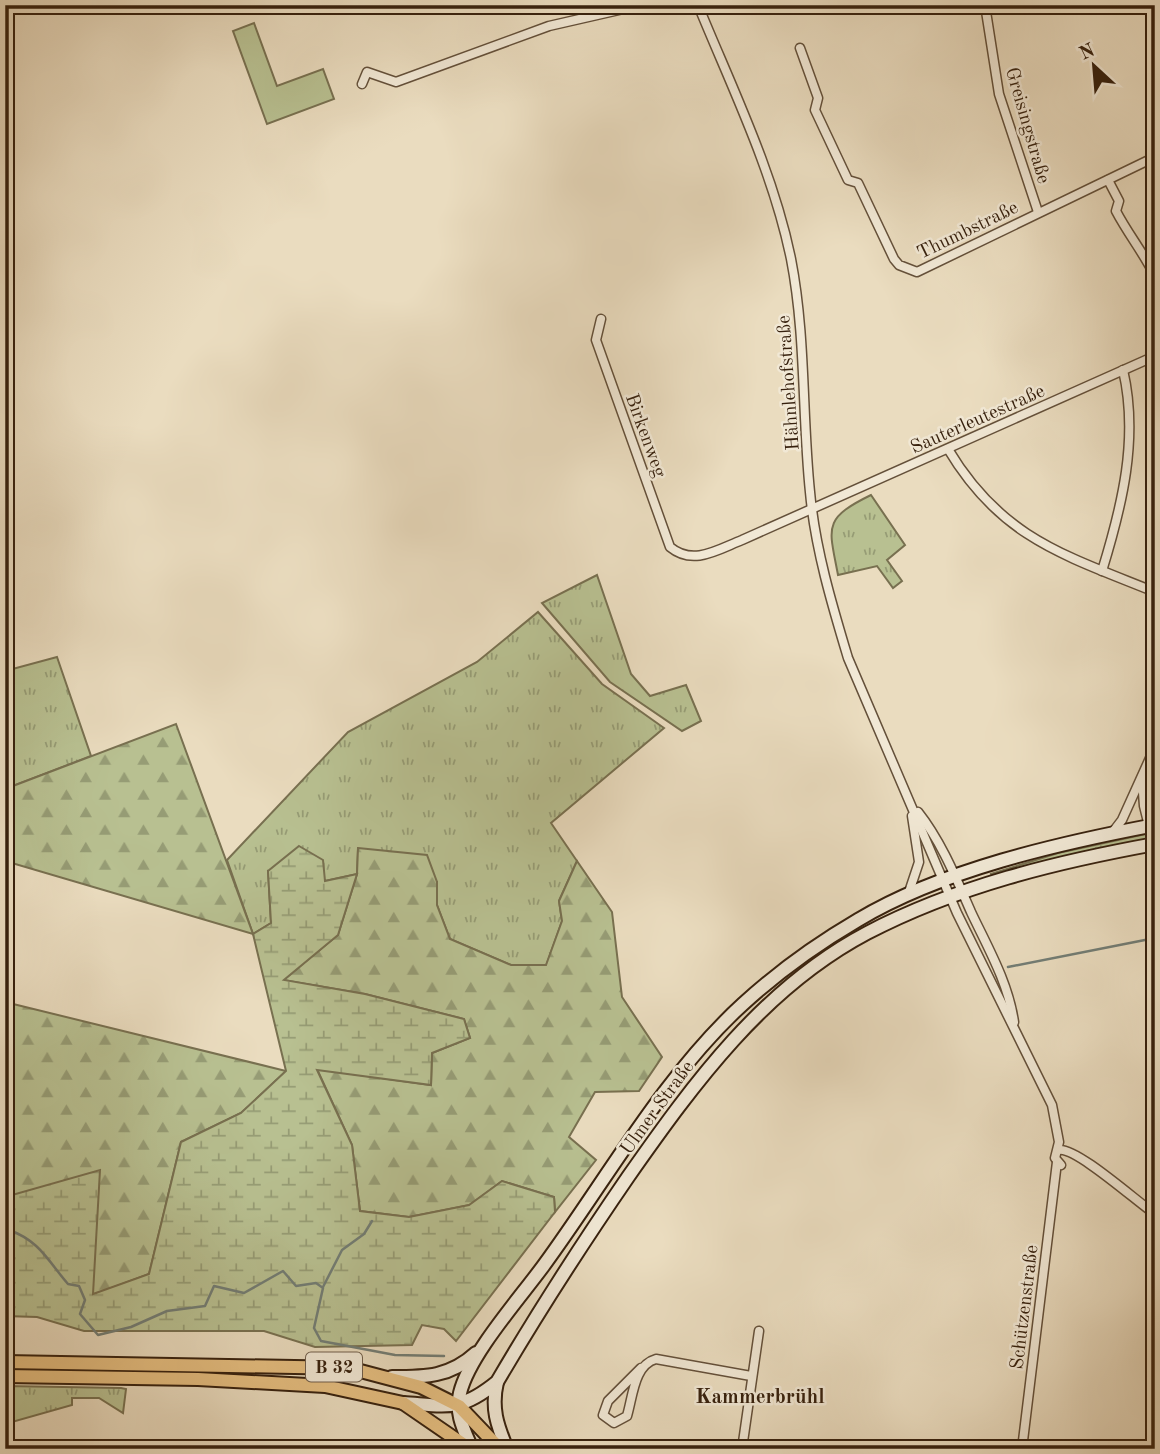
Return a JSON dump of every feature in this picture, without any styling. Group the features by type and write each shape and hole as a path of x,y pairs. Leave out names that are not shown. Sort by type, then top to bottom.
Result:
{"main road":[{"name":"Ulmer Straße","path":"459,1406 466,1378 486,1344 657,1106 710,1038 742,1005 820,944 861,918 908,895 949,879 1112,833 1152,825"},
{"name":"Ulmer Straße","path":"459,1406 479,1397 497,1382 587,1237 668,1120 723,1049 754,1017 829,956 866,934 955,894 1042,869 1155,844"},
{"path":"390,1377 445,1374 461,1366 486,1344"},
{"name":"B 32","path":"5,1362 349,1368 421,1387 459,1406 500,1449"},
{"name":"B 32","path":"5,1376 198,1379 325,1386 403,1404 471,1449"},
{"path":"497,1382 493,1400 495,1419 507,1449"},
{"path":"403,1404 459,1406 460,1421 471,1449"}],"street":[{"path":"362,84 367,72 396,82 549,26 641,5"},
{"name":"Hähnlehofstraße","path":"698,5 758,148 787,239 799,321 811,507 835,615 848,658 910,802"},
{"path":"950,5 955,5"},
{"name":"Greisingstraße","path":"985,5 999,94 1038,212"},
{"name":"Thumbstraße","path":"800,48 818,98 815,110 848,180 858,183 899,265 921,270 1155,157"},
{"path":"1108,180 1119,201 1116,211 1130,239 1139,244 1155,276"},
{"name":"Birkenweg","path":"601,319 596,340 670,547 681,557"},
{"name":"Sauterleutestraße","path":"681,557 695,557 720,549 1155,356"},
{"path":"1102,571 1120,511 1126,470 1129,422 1123,370"},
{"path":"948,449 978,494 998,514 1063,556 1155,592"},
{"path":"1112,833 1122,820 1155,747"},
{"path":"1142,776 1144,806 1152,825"},
{"path":"910,802 949,879 1003,1009 1015,1025 1052,1105 1060,1147 1155,1214"},
{"path":"908,895 919,862 910,802"},
{"path":"949,879 955,894 995,961 1011,1003 1015,1025"},
{"name":"Schützenstraße","path":"1025,1448 1060,1147"},
{"path":"1058,1166 1070,1164 1075,1158"},
{"path":"742,1449 759,1331"},
{"path":"641,1368 627,1416 614,1423 603,1415 608,1401 641,1368 656,1359 751,1376"}],"green space":[{"path":"254,23 277,86 323,69 334,99 267,124 233,31"},
{"path":"871,495 905,545 887,560 902,581 893,588 877,566 838,575 832,546 833,526 844,511"},
{"path":"597,575 631,674 650,696 686,685 701,721 682,731 610,682 542,603"},
{"path":"538,612 602,684 664,728 551,823 577,861 559,901 562,921 546,966 511,965 450,939 437,905 437,882 358,849 357,874 325,881 268,871 271,923 253,934 227,860 348,732 477,662"},
{"path":"57,657 91,756 5,789 5,671"},
{"path":"176,724 253,934 5,861 5,789"},
{"path":"1155,832 1155,837 992,877 991,874 1058,853"},
{"path":"299,846 323,860 325,881 357,874 338,935 284,980 365,994 464,1019 470,1038 432,1053 431,1085 317,1070 352,1145 360,1211 409,1217 469,1205 502,1181 554,1197 555,1212 456,1341 444,1329 422,1325 412,1345 315,1347 264,1331 84,1331 37,1317 5,1316 5,1251 11,1246 5,1235 5,1197 100,1170 93,1294 149,1274 181,1142 241,1113 286,1071 253,934 271,923 268,871"},
{"path":"358,848 427,855 437,882 437,905 450,939 511,965 546,965 562,921 559,901 577,861 612,912 622,997 662,1057 639,1091 595,1092 569,1137 596,1160 555,1212 554,1197 502,1181 470,1205 409,1217 360,1211 352,1145 317,1069 431,1085 432,1053 470,1038 464,1019 365,994 283,980 338,935 357,874"},
{"path":"5,1002 286,1071 241,1113 181,1142 149,1274 93,1295 5,1197"},
{"path":"5,1386 126,1389 123,1413 99,1398 72,1398 72,1405 5,1424"}],"waterway":[{"path":"1008,967 1155,938"},
{"path":"323,1287 342,1250 364,1234 372,1221"},
{"path":"9,1230 36,1246 68,1284 79,1286 85,1300 80,1314 98,1335 131,1327 167,1311 205,1306 214,1286 244,1293 283,1271 296,1286 316,1283 323,1288 314,1328 321,1341 395,1355 444,1356"}],"district":[{"name":"Kammerbrühl","path":"760,1396"}]}
